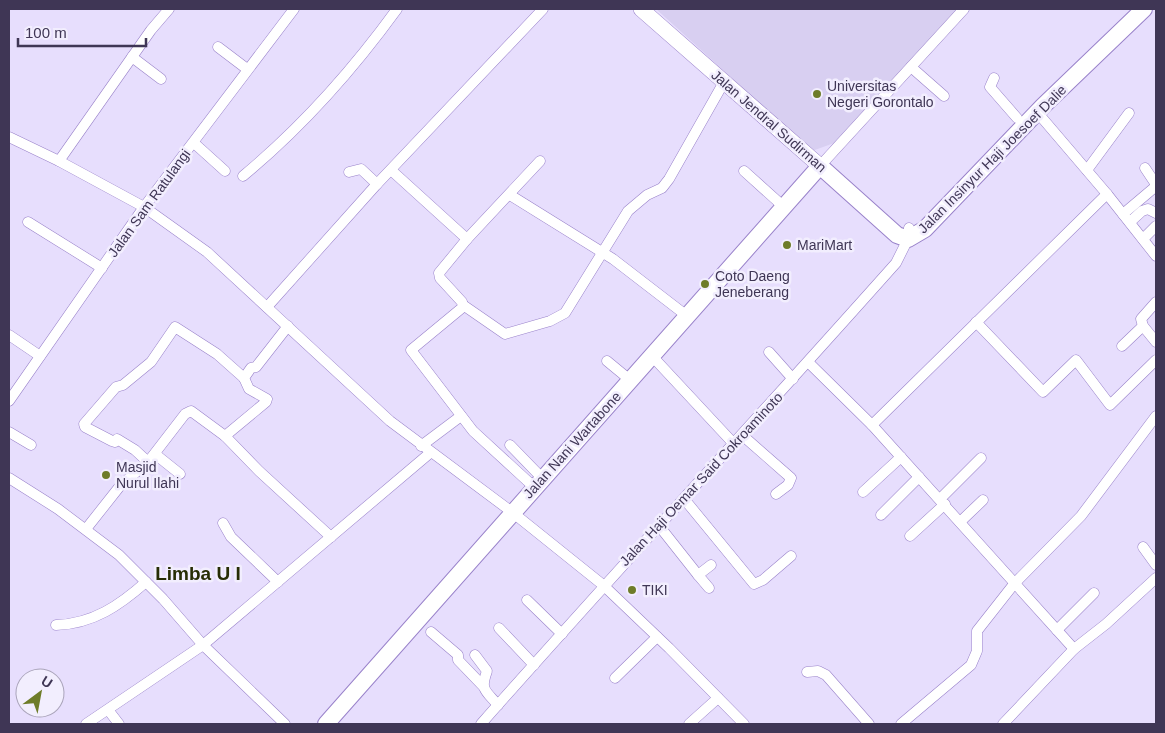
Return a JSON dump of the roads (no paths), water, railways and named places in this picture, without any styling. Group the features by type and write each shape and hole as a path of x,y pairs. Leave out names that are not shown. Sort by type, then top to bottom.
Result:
{"main road":[{"name":"Jalan Insinyur Haji Joesoef Dalie","path":"904,234 916,236 936,218 1130,9"},
{"name":"Jalan Insinyur Haji Joesoef Dalie","path":"904,234 1017,118 1039,106 1144,9"},
{"name":"Jalan Nani Wartabone","path":"326,724 538,482 820,166"},
{"name":"Jalan Jendral Sudirman","path":"820,166 904,234"}],"street":[{"path":"59,161 132,57 169,9"},
{"name":"Jalan Sam Ratulangi","path":"9,401 144,207 194,143 247,69 268,45 293,9"},
{"path":"243,176 297,129 359,59 397,9"},
{"path":"267,307 377,184 544,9"},
{"name":"Jalan Jendral Sudirman","path":"640,9 820,166"},
{"path":"820,166 964,9"},
{"path":"218,47 247,69"},
{"path":"132,57 161,79"},
{"path":"911,67 944,96"},
{"path":"994,78 990,87 1017,118"},
{"path":"540,161 467,239 439,273 463,305 505,334 550,321 564,313 628,211 647,195 662,188 669,180 724,82"},
{"path":"1039,106 1087,170 1156,256"},
{"path":"1087,170 1129,113"},
{"path":"9,137 59,161 144,207 207,252 390,421 430,453 512,512 603,585 744,724"},
{"path":"194,143 225,171"},
{"path":"1127,218 1155,187 1155,183 1144,168"},
{"path":"349,172 361,169 377,184"},
{"path":"391,170 467,239"},
{"path":"744,171 784,207"},
{"path":"510,194 637,276 687,316"},
{"path":"872,425 1107,194"},
{"path":"1127,218 1148,209 1156,213"},
{"path":"28,222 102,268"},
{"path":"1143,239 1156,226"},
{"name":"Jalan Haji Oemar Said Cokroaminoto","path":"481,724 562,634 603,585 685,500 896,263 904,234"},
{"path":"1156,302 1141,319 1143,326 1156,342"},
{"path":"463,305 411,349 461,416 500,458 538,482"},
{"path":"976,322 1043,392 1076,360 1110,405 1156,360"},
{"path":"225,436 267,399 249,389 244,383 244,378 288,326"},
{"path":"1122,346 1143,326"},
{"path":"180,474 117,439 115,442 112,441 85,427 84,424 116,387 123,384 151,362 175,327 217,354 244,378"},
{"path":"9,335 40,356"},
{"path":"769,352 793,379"},
{"path":"652,356 734,444"},
{"path":"607,361 630,380"},
{"path":"808,362 901,456 1014,584 1074,648"},
{"path":"86,529 120,486 152,458 185,414 191,411 225,436 258,471 331,537"},
{"path":"421,446 461,416"},
{"path":"901,724 972,665 977,651 977,631 1014,584 1081,516 1156,416"},
{"path":"9,432 31,445"},
{"path":"742,435 791,478 788,485 776,494"},
{"path":"510,445 538,482"},
{"path":"86,724 203,645 430,453"},
{"path":"864,492 901,456"},
{"path":"910,536 981,458"},
{"path":"881,515 919,477"},
{"path":"9,478 86,529 119,555 203,645 285,724"},
{"path":"685,500 754,584 763,580 791,556"},
{"path":"960,522 982,500"},
{"path":"223,522 230,537 278,582"},
{"path":"660,527 708,588"},
{"path":"1143,547 1156,565"},
{"path":"698,575 711,565"},
{"path":"1003,724 1074,648 1106,624 1156,578"},
{"path":"56,625 75,623 116,608 146,582"},
{"path":"1057,630 1094,594"},
{"path":"527,600 562,634"},
{"path":"499,628 534,665"},
{"path":"432,632 458,655 458,660 498,705"},
{"path":"615,678 657,637"},
{"path":"475,655 487,671 482,680 483,686"},
{"path":"807,672 818,671 826,675 869,724"},
{"path":"689,724 718,698"},
{"path":"108,710 119,724"}],"place":[{"name":"Universitas Negeri Gorontalo","path":"817,94"},
{"name":"MariMart","path":"787,245"},
{"name":"Coto Daeng Jeneberang","path":"705,284"},
{"name":"Masjid Nurul Ilahi","path":"106,475"},
{"name":"TIKI","path":"632,590"}],"district":[{"name":"Limba U I","path":"198,573"}]}
